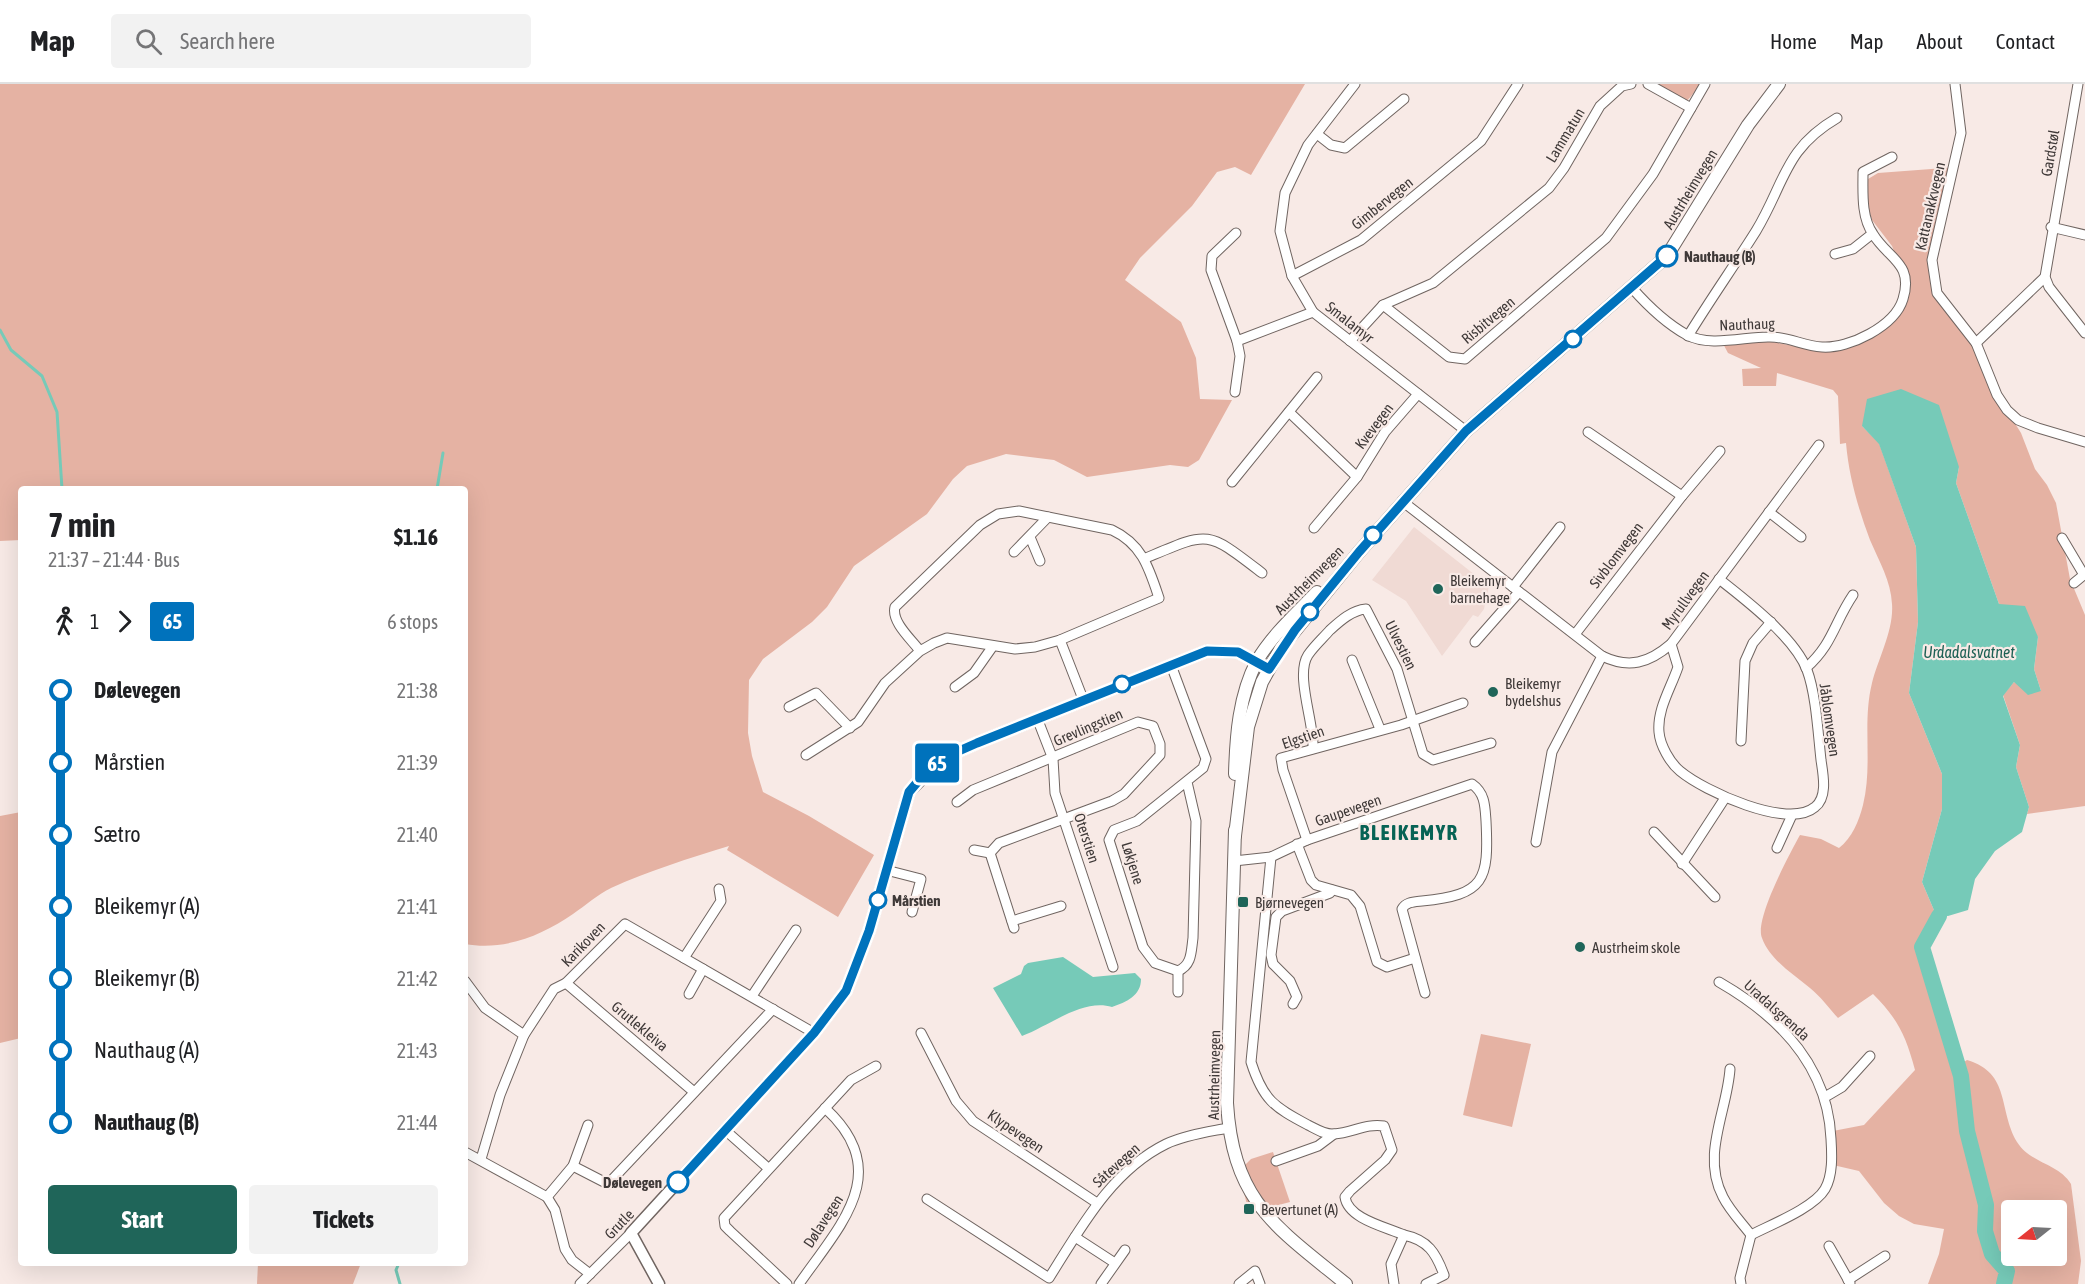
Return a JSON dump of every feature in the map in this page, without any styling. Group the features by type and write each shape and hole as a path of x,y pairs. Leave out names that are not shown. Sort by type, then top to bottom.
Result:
{"main road":[{"name":"Austrheimvegen","path":"1348,1284 1287,1237 1260,1209 1236,1161 1228,1128 1235,836 1248,727 1269,669 1295,630 1359,552 1466,431 1667,256 1748,125 1779,84"},
{"name":"Austrheimvegen","path":"1235,836 1233,818 1237,731 1241,709 1257,662 1280,632 1347,560 1359,552"}],"street":[{"name":"Smalamyr","path":"1355,84 1317,134 1285,193 1280,231 1292,276 1313,312 1466,431"},
{"name":"Gimbervegen","path":"1292,276 1361,240 1481,141 1518,84"},
{"name":"Lammatun","path":"1383,305 1433,283 1549,188 1564,168 1600,106 1622,86 1631,84"},
{"path":"1648,84 1691,108 1705,84"},
{"name":"Kattanakkvegen","path":"1955,84 1961,133 1932,260 1937,293 1976,342 1994,388 2007,410 2018,420 2085,442"},
{"name":"Gardstøl","path":"2045,277 2051,228 2078,84"},
{"path":"1317,134 1331,145 1345,148 1404,99"},
{"name":"Risbitvegen","path":"1383,305 1449,357 1465,359 1606,238 1653,174 1691,108"},
{"name":"Nauthaug","path":"1837,117 1815,131 1799,148 1757,229 1688,336 1705,340 1778,336 1822,347 1838,345 1878,330 1893,319 1902,302 1905,289 1903,266 1872,234 1863,205 1863,172 1892,157"},
{"path":"2051,228 2085,236"},
{"path":"1236,233 1212,256 1211,270 1237,341 1240,356 1236,392"},
{"path":"1834,254 1853,249 1872,234"},
{"path":"1976,342 2045,277 2049,287 2085,333"},
{"path":"1632,288 1688,336"},
{"path":"1350,341 1383,305"},
{"path":"1237,341 1313,312"},
{"path":"1232,482 1317,377"},
{"name":"Kvevegen","path":"1314,528 1357,477 1385,432 1418,394"},
{"name":"Kvevegen","path":"1289,412 1357,477"},
{"path":"1588,432 1682,496"},
{"name":"Myrullvegen","path":"1402,501 1576,633 1602,656 1627,665 1647,661 1671,644 1819,445"},
{"name":"Sivblomvegen","path":"1576,633 1682,496 1720,451"},
{"path":"806,755 850,728 869,709 885,683 920,651 947,638 1015,649 1060,640 1159,598 1146,558 1130,540 1112,530 1019,511 998,514 980,525 899,602 894,615 920,651"},
{"path":"1769,512 1801,537"},
{"path":"1014,552 1048,517"},
{"path":"1475,642 1560,527"},
{"path":"1030,537 1040,561"},
{"path":"1146,558 1201,537 1219,542 1262,573"},
{"path":"2062,538 2084,575 2074,583"},
{"name":"Jåblomvegen","path":"1719,579 1763,613 1806,668 1820,748 1824,793 1817,807 1805,813 1792,815"},
{"path":"1806,668 1819,657 1833,636 1843,610 1853,595"},
{"name":"Ulvestien","path":"1313,747 1314,732 1302,670 1307,656 1323,638 1357,609 1366,609 1370,615 1380,641 1397,669 1412,711 1411,722 1423,754 1428,759 1491,742"},
{"path":"1741,741 1745,661 1753,644 1771,622"},
{"path":"1060,640 1083,699"},
{"path":"1671,644 1678,667 1664,700 1660,718 1659,732 1662,745 1680,771 1725,798 1741,804 1792,815 1777,848"},
{"path":"955,687 974,673 993,646"},
{"name":"Grutle","path":"580,1284 632,1233 814,1033 846,991 869,931 909,792 925,773 943,758 1083,699 1207,651 1238,652 1269,669"},
{"path":"1536,842 1552,752 1602,656"},
{"path":"1352,660 1380,729"},
{"name":"Løkjene","path":"1170,665 1206,759 1203,768 1137,821 1114,830 1109,840 1143,947 1155,963 1178,971"},
{"path":"789,706 816,693 850,728"},
{"name":"Elgstien","path":"1307,840 1281,758 1313,747 1411,722 1463,704"},
{"name":"Oterstien","path":"1037,718 1053,759 1054,793 1065,818 1113,967"},
{"name":"Grevlingstien","path":"957,802 973,790 1053,759 1138,722 1153,726 1160,744 1160,755 1124,794 1102,806 999,843 990,853"},
{"path":"1178,992 1178,971 1188,965 1193,939 1196,821 1187,782"},
{"name":"Gaupevegen","path":"1234,861 1271,857 1307,840 1472,784 1479,789 1485,802 1488,856 1484,874 1480,883 1472,889 1404,905 1402,916 1415,958"},
{"path":"1682,864 1725,798"},
{"path":"1654,832 1715,897"},
{"path":"1298,844 1311,880 1316,885 1351,895 1360,906 1377,962 1387,967 1415,958 1425,993"},
{"path":"974,850 990,853 1013,924 1061,906"},
{"path":"1271,857 1271,878 1251,1062 1258,1084 1283,1114 1323,1132 1334,1134"},
{"path":"886,870 921,879 912,912"},
{"path":"684,958 721,902 719,889"},
{"path":"1293,1004 1297,997 1290,981 1273,964 1271,955 1276,917 1282,911 1330,893 1332,890"},
{"name":"Karikoven","path":"566,983 625,924 814,1033"},
{"path":"752,996 796,930"},
{"path":"689,994 703,969"},
{"name":"Uradalsgrenda","path":"1719,982 1743,996 1799,1047 1825,1097 1830,1117 1832,1161 1825,1190 1809,1204 1751,1235"},
{"path":"481,1159 500,1095 524,1035 554,989 566,983"},
{"name":"Grutlekleiva","path":"566,983 694,1092"},
{"path":"468,985 485,1008 524,1035"},
{"path":"573,1166 608,1184 773,1009"},
{"name":"Klypevegen","path":"921,1034 956,1101 973,1121 1097,1203"},
{"path":"1825,1097 1842,1087 1870,1056"},
{"path":"787,1284 730,1231 724,1221 726,1215 851,1080 876,1066"},
{"path":"1730,1069 1714,1143 1714,1168 1724,1198 1751,1235 1740,1278 1741,1284"},
{"name":"Dølavegen","path":"799,1284 846,1217 858,1191 860,1178 856,1153 846,1134 825,1108"},
{"path":"1276,1161 1318,1146 1334,1134 1372,1124 1384,1126 1392,1150 1350,1191 1345,1197 1346,1204 1352,1212 1404,1235 1421,1239 1436,1255 1444,1275 1426,1284"},
{"path":"547,1197 573,1166 588,1125"},
{"name":"Såtevegen","path":"927,1199 1049,1278 1097,1203 1144,1158 1165,1145 1228,1128"},
{"path":"724,1130 768,1168"},
{"path":"468,1153 547,1197 555,1210 565,1249 572,1260 590,1274"},
{"path":"632,1233 658,1284"},
{"path":"1394,1284 1391,1264 1404,1235"},
{"path":"1075,1237 1115,1263"},
{"path":"1829,1246 1849,1282 1885,1256"},
{"path":"1101,1284 1125,1250"},
{"path":"1239,1284 1255,1271 1260,1284"}],"shaded area":[{"path":"0,84 1305,84 1251,175 1235,167 1217,172 1192,206 1140,258 1125,280 1181,322 1196,358 1200,399 1232,400 1199,460 1188,467 1170,465 1087,477 1054,460 1006,454 967,466 953,479 927,514 854,566 827,607 812,622 763,659 749,680 748,733 763,792 809,816 874,855 838,917 727,850 729,846 654,870 611,888 561,922 522,940 494,945 468,944 468,486 18,486 18,540 0,541"},
{"path":"1658,84 1701,84 1687,101"},
{"path":"1958,167 1953,177 1936,259 1942,293 1985,352 2006,409 2021,433 2035,469 2047,485 2056,503 2070,579 2085,615 2085,806 2027,814 2029,807 2016,767 2020,745 2003,695 2014,682 2041,691 2034,669 2038,637 1999,604 1956,483 1959,467 1862,426 1879,443 1916,547 1918,622 1909,693 1942,774 1942,809 1922,882 1936,915 1939,916 1922,948 1958,1066 1967,1060 1981,1066 1991,1074 1997,1083 2011,1130 2017,1142 2030,1155 2066,1177 2071,1184 2081,1261 2078,1284 1928,1284 1939,1254 1944,1229 1914,1224 1899,1216 1884,1203 1859,1171 1833,1165 1833,1131 1864,1125 1915,1070 1904,1038 1895,1020 1873,994 1838,1018 1814,991 1776,960 1762,938 1763,917 1768,902 1800,835 1821,839 1839,848 1851,834 1859,817 1866,790 1869,698 1891,624 1892,604 1887,579 1858,504 1849,468 1846,443 1840,444 1838,396 1833,390 1777,373 1776,386 1743,386 1742,369 1761,368 1728,353 1720,338 1757,339 1816,350 1854,341 1896,314 1905,278 1892,246 1872,220 1867,204 1868,179 1878,173"},
{"name":"Bleikemyr barnehage","path":"1414,527 1489,586 1484,609 1478,617 1473,615 1442,656 1406,601 1372,580"},
{"path":"18,813 18,1039 0,1043 0,816"},
{"path":"1481,1034 1531,1044 1512,1127 1463,1115"},
{"path":"1273,1152 1290,1202 1259,1210 1247,1205 1239,1171 1251,1159"},
{"path":"258,1266 360,1266 353,1284 257,1284"}],"water":[{"name":"Urdadalsvatnet","path":"1901,389 1939,405 1959,467 1956,483 1999,604 2025,606 2038,637 2034,669 2041,691 2028,695 2014,682 2003,696 2020,745 2016,767 2029,807 2022,832 1995,851 1975,879 1968,910 1948,916 1936,915 1922,882 1942,809 1942,774 1909,693 1918,622 1916,547 1879,444 1862,426 1867,399"},
{"path":"1063,957 1093,977 1135,973 1141,979 1138,990 1132,997 1112,1007 1090,1006 1066,1014 1022,1036 993,988 1021,974 1028,963"}],"waterway":[{"path":"0,330 11,350 42,376 57,412 62,486"},
{"path":"438,486 443,453"},
{"path":"1939,916 1922,947 1961,1076 1967,1131 1986,1205 1985,1231 1992,1254 2007,1271 2004,1284"},
{"path":"398,1266 396,1270 400,1284"}],"bus line":[{"name":"65","path":"678,1182 814,1033 846,991 869,931 895,834 909,792 925,773 943,758 977,743 1207,651 1238,652 1269,669 1281,648 1352,564 1359,552 1466,431 1667,256"}],"place":[{"name":"Nauthaug (B)","path":"1667,256"},
{"name":"Bleikemyr barnehage","path":"1438,589"},
{"name":"Bleikemyr bydelshus","path":"1493,692"},
{"name":"Mårstien","path":"878,900"},
{"name":"Bjørnevegen","path":"1243,902"},
{"name":"Austrheim skole","path":"1580,947"},
{"name":"Dølevegen","path":"678,1182"},
{"name":"Bevertunet (A)","path":"1249,1209"}],"district":[{"name":"BLEIKEMYR","path":"1409,832"}]}
